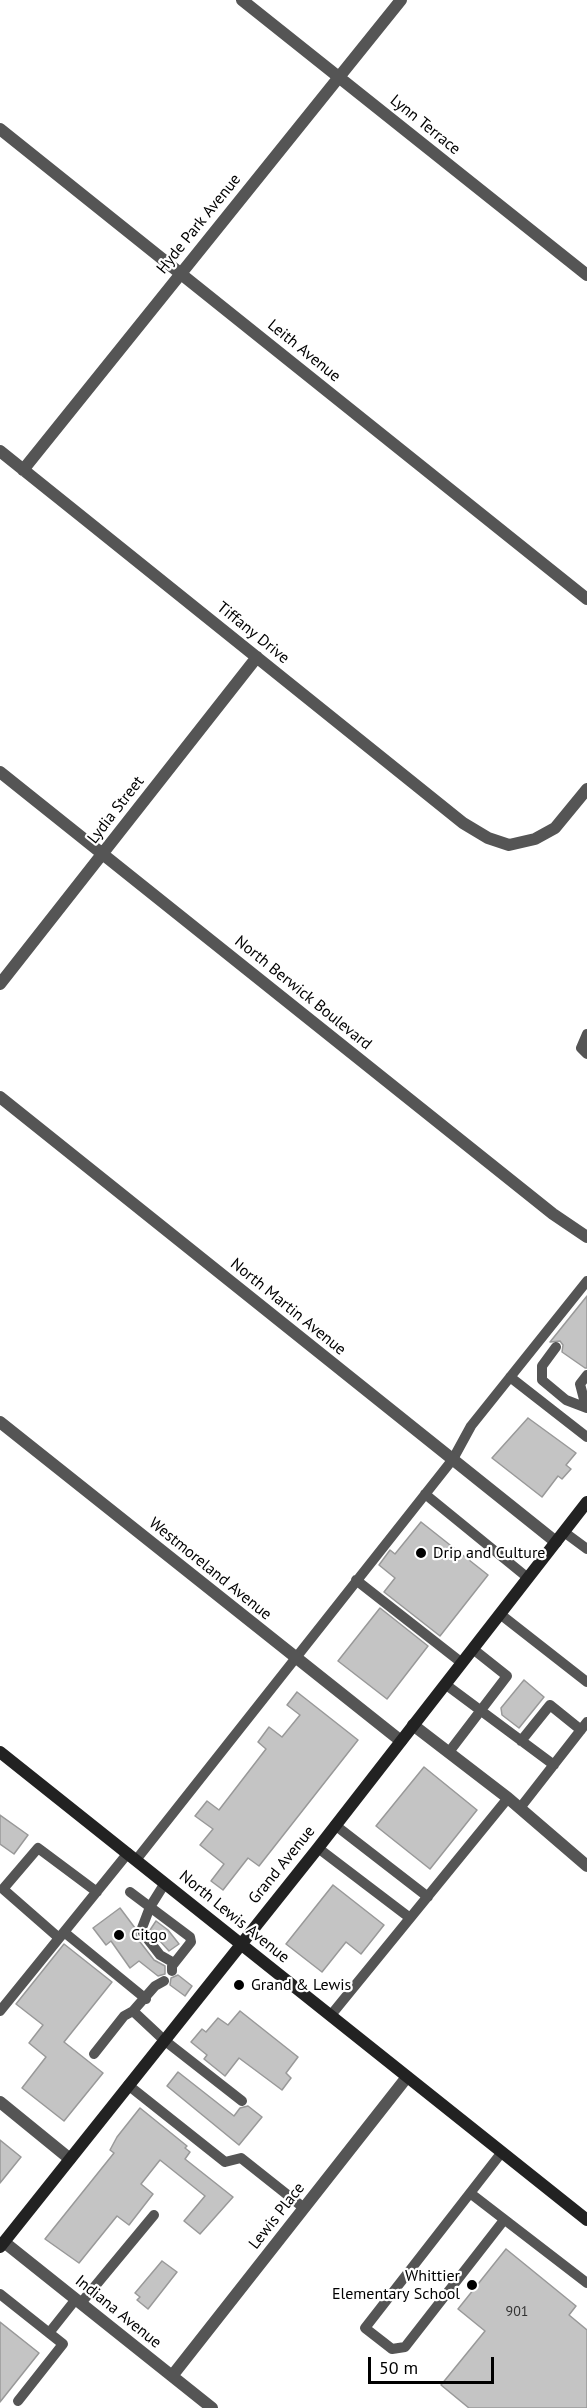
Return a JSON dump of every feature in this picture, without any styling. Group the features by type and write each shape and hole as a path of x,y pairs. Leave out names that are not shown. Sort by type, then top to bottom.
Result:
{"main road":[{"name":"Grand Avenue","path":"2,2244 318,1848 587,1502"},
{"name":"North Lewis Avenue","path":"0,1752 587,2220"}],"street":[{"name":"Lynn Terrace","path":"242,0 587,275"},
{"name":"Hyde Park Avenue","path":"23,470 401,0"},
{"name":"Leith Avenue","path":"0,129 587,599"},
{"name":"Tiffany Drive","path":"0,452 463,823 488,838 509,844 535,839 555,828 587,789"},
{"name":"Lydia Street","path":"0,984 257,657"},
{"name":"North Berwick Boulevard","path":"0,772 553,1214 587,1237"},
{"name":"North Martin Avenue","path":"0,1097 556,1542"},
{"name":"Westmoreland Avenue","path":"0,1422 400,1741"},
{"path":"413,1725 508,1798 587,1866"},
{"name":"Lewis Place","path":"172,2376 407,2077"},
{"path":"0,2102 70,2159"},
{"name":"Indiana Avenue","path":"2,2244 79,2301 212,2408"}],"lane":[{"path":"587,1034 580,1048 587,1054"},
{"path":"0,2011 97,1892 132,1857 295,1658 453,1460 471,1426 587,1281"},
{"path":"556,1347 542,1366 542,1380 566,1400 586,1408"},
{"path":"586,1408 580,1384 587,1376"},
{"path":"510,1377 587,1437"},
{"path":"425,1494 528,1578"},
{"path":"564,1532 587,1549"},
{"path":"356,1580 462,1663"},
{"path":"500,1614 587,1683"},
{"path":"449,1752 507,1676 473,1649"},
{"path":"445,1684 554,1765"},
{"path":"520,1808 584,1726 550,1705 521,1741"},
{"path":"331,2015 508,1798"},
{"path":"335,1825 428,1897"},
{"path":"97,1892 38,1848 3,1889 146,1999"},
{"path":"318,1848 410,1918"},
{"path":"130,1892 150,1907 190,1937 191,1942 171,1966 143,1933 142,1928 150,1907 165,1883"},
{"path":"94,2054 124,2016 146,1999 159,1981"},
{"path":"133,2011 164,2040 242,2101"},
{"path":"128,2085 225,2162 241,2158 304,2208"},
{"path":"502,2152 365,2328 392,2349 405,2347 504,2220"},
{"path":"470,2193 587,2283"},
{"path":"49,2333 154,2215"},
{"path":"0,2294 63,2344 18,2401"}],"building":[{"path":"587,1296 587,1368 585,1368 562,1352 563,1345 560,1341 550,1342"},
{"path":"528,1418 576,1453 566,1465 571,1469 562,1479 558,1476 542,1497 492,1458"},
{"path":"421,1522 488,1575 440,1636 384,1592 395,1578 379,1565 390,1550 395,1554"},
{"path":"380,1608 428,1646 387,1699 338,1661"},
{"path":"524,1680 544,1697 519,1728 502,1715 501,1708"},
{"path":"297,1692 358,1740 259,1866 248,1858 223,1890 211,1881 224,1864 200,1845 213,1829 195,1816 207,1801 219,1810 266,1749 258,1742 269,1727 282,1737 300,1715 287,1705"},
{"path":"424,1767 477,1810 430,1869 376,1826"},
{"path":"0,1815 28,1835 14,1854 0,1844"},
{"path":"333,1885 384,1925 361,1954 346,1942 322,1972 286,1944"},
{"name":"Citgo","path":"120,1908 135,1928 137,1938 154,1960 165,1966 165,1974 158,1976 139,1961 130,1968 111,1941 106,1945 93,1928"},
{"name":"Citgo","path":"156,1921 168,1930 179,1944 169,1951 150,1930"},
{"path":"64,1944 112,1982 64,2042 103,2073 64,2121 22,2088 46,2057 29,2043 43,2025 16,2004"},
{"path":"178,1975 192,1986 185,1996 170,1985 171,1978"},
{"path":"240,2011 298,2057 286,2073 291,2078 282,2090 239,2058 225,2076 204,2059 207,2055 191,2042 202,2029 206,2032 218,2018 228,2025"},
{"path":"178,2072 234,2116 240,2108 248,2106 262,2117 239,2145 167,2086"},
{"path":"140,2108 187,2146 185,2148 190,2152 185,2159 233,2197 200,2234 184,2221 205,2196 160,2160 141,2184 153,2194 129,2225 117,2216 79,2263 45,2239 114,2153 110,2150 117,2137"},
{"path":"0,2140 21,2157 0,2183"},
{"path":"506,2249 576,2306 569,2315 587,2330 587,2408 469,2408 441,2385 485,2331 458,2309"},
{"path":"162,2261 177,2272 148,2309 137,2300 140,2297 135,2293"},
{"path":"0,2322 39,2353 0,2402"}],"place":[{"name":"Drip and Culture","path":"421,1553"},
{"name":"Citgo","path":"119,1935"},
{"name":"Grand & Lewis","path":"239,1985"},
{"name":"Whittier Elementary School","path":"472,2285"}]}
